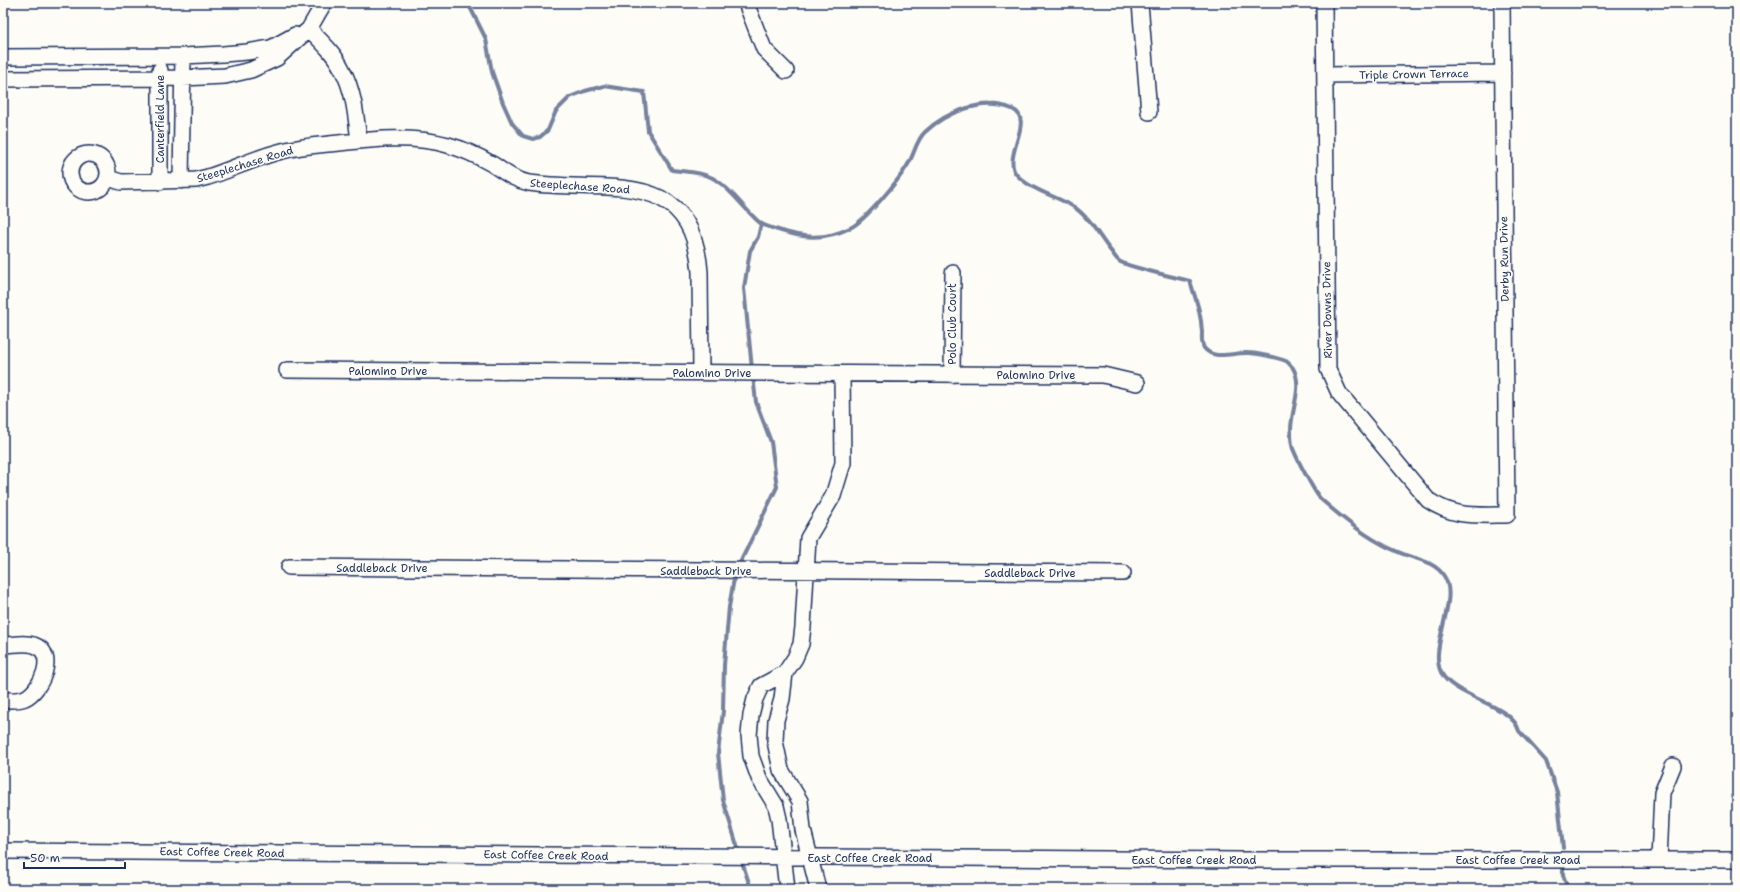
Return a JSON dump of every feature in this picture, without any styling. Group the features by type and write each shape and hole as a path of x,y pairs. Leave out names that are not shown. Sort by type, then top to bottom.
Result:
{"street":[{"path":"3,79 182,78 225,76 251,70 278,58 309,29 324,3"},
{"path":"746,3 764,49 786,71"},
{"path":"1140,3 1149,112"},
{"name":"River Downs Drive","path":"1324,3 1327,357 1328,369 1331,378 1339,393 1428,500 1445,511 1455,513 1507,515"},
{"name":"Derby Run Drive","path":"1502,3 1507,515"},
{"path":"3,57 160,57 248,52 270,48 309,29"},
{"path":"309,29 330,51 342,68 349,84 354,102 359,141"},
{"name":"Canterfield Lane","path":"181,181 182,56"},
{"name":"Canterfield Lane","path":"160,57 160,182"},
{"name":"Triple Crown Terrace","path":"1325,75 1502,73"},
{"name":"Steeplechase Road","path":"108,178 121,182 181,181 208,177 282,151 306,146 359,141 408,139 428,140 447,144 478,156 508,176 520,181 542,184 625,187 643,191 670,204 686,220 695,242 699,257 700,373"},
{"name":"Polo Club Court","path":"952,375 953,273"},
{"name":"Palomino Drive","path":"287,370 1103,375 1137,383"},
{"path":"818,889 812,858 804,830 800,801 781,770 775,741 776,720 782,699 785,673 795,658 801,644 804,627 808,538 833,496 843,463 842,374"},
{"name":"Saddleback Drive","path":"289,567 577,568 806,572 1123,573"},
{"path":"3,645 34,645 40,648 46,661 43,676 33,692 25,698 3,700"},
{"path":"785,673 761,686 755,699 751,715 749,735 751,756 759,778 776,806 779,819 787,889"},
{"path":"1660,860 1662,793 1673,766"},
{"name":"East Coffee Creek Road","path":"3,850 812,858 1737,860"}],"waterway":[{"path":"15,3 20,3"},
{"path":"468,3 486,39 492,72 503,103 512,123 523,136 533,139 540,137 548,130 556,111 570,97 585,91 604,86 644,92 648,131 672,170 711,177 728,189 761,223 785,232 803,236 812,237 831,235 850,228 856,224 881,200 903,173 922,135 944,118 966,108 978,106 990,105 1012,109 1018,114 1021,121 1013,158 1013,166 1016,174 1029,185 1067,203 1079,211 1089,221 1119,261 1140,269 1190,281 1199,312 1202,344 1208,352 1219,355 1252,353 1286,361 1293,368 1296,375 1297,391 1291,424 1292,444 1296,456 1316,493 1322,500 1362,532 1402,554 1435,566 1444,576 1448,587 1448,599 1438,655 1439,667 1444,677 1452,684 1462,691 1497,708 1515,722 1519,731 1546,761 1557,792 1563,848"},
{"path":"752,369 744,288 750,251 758,237 761,224"},
{"path":"738,567 777,487 771,442 756,402 753,376"},
{"path":"735,573 729,607 724,665 723,711 718,753 723,800 739,852"},
{"path":"741,859 751,889"},
{"path":"1563,867 1563,875 1568,889"}]}
